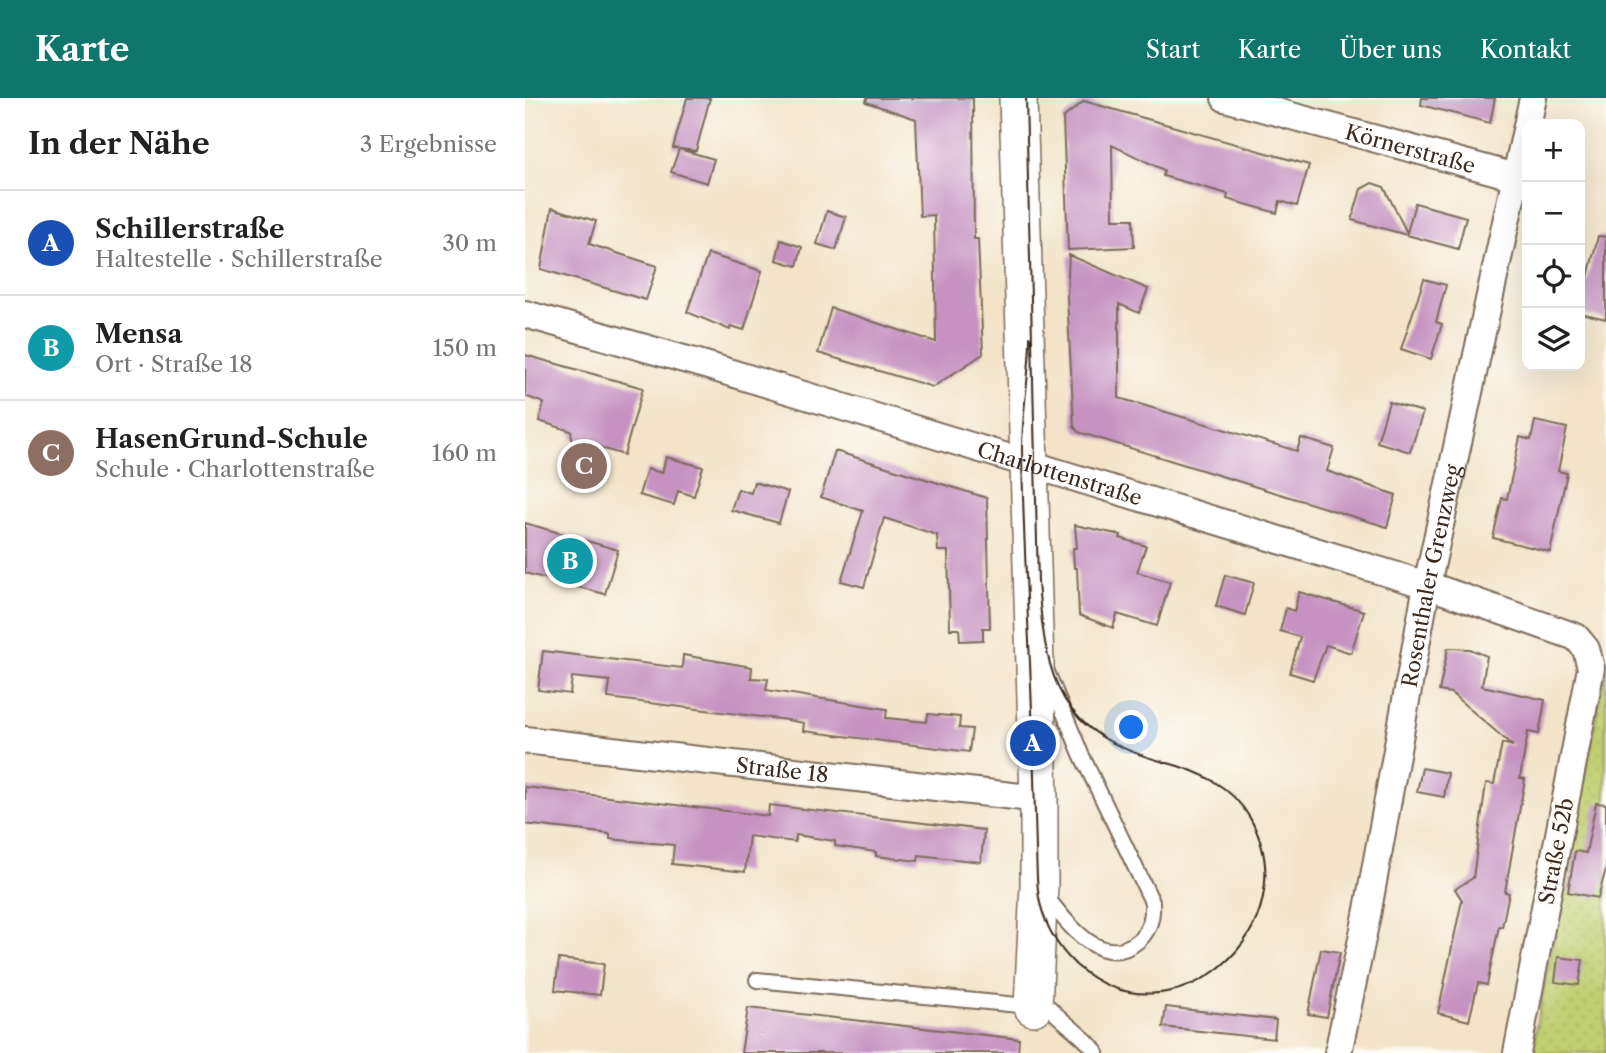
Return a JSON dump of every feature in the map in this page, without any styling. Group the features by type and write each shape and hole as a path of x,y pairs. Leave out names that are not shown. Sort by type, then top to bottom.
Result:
{"street":[{"path":"1019,98 1039,799 1039,886 1033,1007"},
{"name":"Körnerstraße","path":"1225,98 1516,177"},
{"name":"Rosenthaler Grenzweg","path":"1338,1053 1369,902 1427,585 1533,98"},
{"name":"Charlottenstraße","path":"525,314 1427,585 1569,634 1586,649"},
{"name":"Straße 52b","path":"1517,1053 1591,668 1586,649"},
{"name":"Straße 18","path":"525,740 1039,799"}],"lane":[{"path":"1035,645 1081,754 1152,902 1152,918 1143,937 1134,945 1123,950 1098,947 1078,934 1039,886"},
{"path":"757,980 1049,1009 1067,1027 1093,1044 1096,1053"}],"green space":[{"path":"1606,665 1606,1053 1531,1053"}],"building":[{"path":"687,98 710,98 696,151 673,148"},
{"path":"867,98 973,98 974,239 978,239 983,354 933,387 818,353 831,308 936,342 934,215 920,216 916,119 866,102"},
{"path":"1422,98 1495,98 1490,123 1421,105"},
{"path":"1084,101 1309,165 1297,206 1280,201 1277,213 1227,199 1228,194 1163,176 1164,170 1112,145 1113,219 1133,219 1134,247 1068,250 1063,118"},
{"path":"679,149 714,159 707,183 671,172"},
{"path":"1372,183 1384,187 1407,233 1415,203 1466,217 1458,249 1352,220 1361,189"},
{"path":"552,208 596,221 589,244 657,266 646,300 541,269"},
{"path":"827,211 846,217 836,250 817,244"},
{"path":"1598,236 1606,237 1606,319 1585,314 1587,281"},
{"path":"781,240 802,247 797,266 776,260"},
{"path":"708,254 762,271 744,330 731,326 730,330 687,312"},
{"path":"1069,255 1148,289 1139,313 1119,304 1119,398 1297,451 1301,438 1334,448 1327,471 1396,495 1387,527 1078,432 1074,426 1067,296"},
{"path":"1424,279 1446,285 1436,322 1442,324 1431,359 1401,349"},
{"path":"525,355 643,388 624,455 572,439 571,431 539,421 544,403 525,396"},
{"path":"1389,402 1423,412 1410,452 1377,442"},
{"path":"1535,421 1567,428 1558,471 1567,473 1550,552 1493,538 1502,498 1507,499 1520,437 1531,440"},
{"path":"835,451 987,498 990,628 983,628 983,640 960,641 959,629 950,629 948,551 938,551 937,535 884,518 864,587 841,581 863,511 821,497"},
{"path":"666,457 703,467 694,496 678,491 674,505 639,495 647,469 662,473"},
{"path":"754,482 788,492 779,523 731,510 738,489 751,493"},
{"path":"525,523 618,550 605,594 525,573"},
{"path":"1075,525 1121,535 1120,538 1146,546 1137,572 1170,582 1157,626 1117,614 1113,628 1079,615 1077,568 1074,568 1073,548 1077,548"},
{"path":"1225,575 1254,583 1245,615 1216,606"},
{"path":"1299,592 1364,611 1351,653 1326,645 1313,680 1290,673 1300,637 1280,631 1286,608 1294,611"},
{"path":"1448,648 1470,649 1487,656 1482,686 1545,700 1539,734 1528,732 1520,778 1525,779 1505,892 1509,893 1502,927 1499,926 1487,985 1478,983 1469,1021 1438,1013 1462,900 1455,889 1473,878 1486,783 1494,784 1502,743 1513,746 1451,693 1439,691"},
{"path":"543,651 682,668 683,655 752,667 751,678 768,679 766,690 887,709 886,718 927,722 928,714 960,717 959,728 972,729 969,752 803,731 804,723 787,720 608,698 610,681 572,677 570,694 538,690"},
{"path":"1422,768 1448,773 1444,797 1417,792"},
{"path":"525,787 768,816 769,805 984,830 981,862 919,855 918,861 876,856 876,852 835,846 835,841 796,835 795,842 749,836 745,872 672,864 674,845 610,839 610,834 525,824"},
{"path":"1596,803 1606,804 1606,869 1598,898 1568,892 1575,851 1586,853"},
{"path":"1321,949 1340,952 1327,1017 1308,1014"},
{"path":"1558,957 1583,960 1579,985 1555,982"},
{"path":"559,959 604,964 600,995 555,990"},
{"path":"1166,1007 1276,1020 1274,1039 1163,1027"},
{"path":"748,1008 1019,1039 1018,1053 741,1053"}],"tram line":[{"path":"1026,98 1038,582 1046,649 1054,676 1065,699 1080,719 1101,736 1129,750 1202,775 1224,788 1250,818 1264,860 1262,900 1248,936 1222,965 1190,985 1152,993 1114,988 1076,965 1064,952 1053,937 1039,897 1022,449 1030,337"}],"place":[{"name":"HasenGrund-Schule","path":"584,466"},
{"name":"Mensa","path":"570,561"},
{"name":"Schillerstraße","path":"1033,743"}]}
